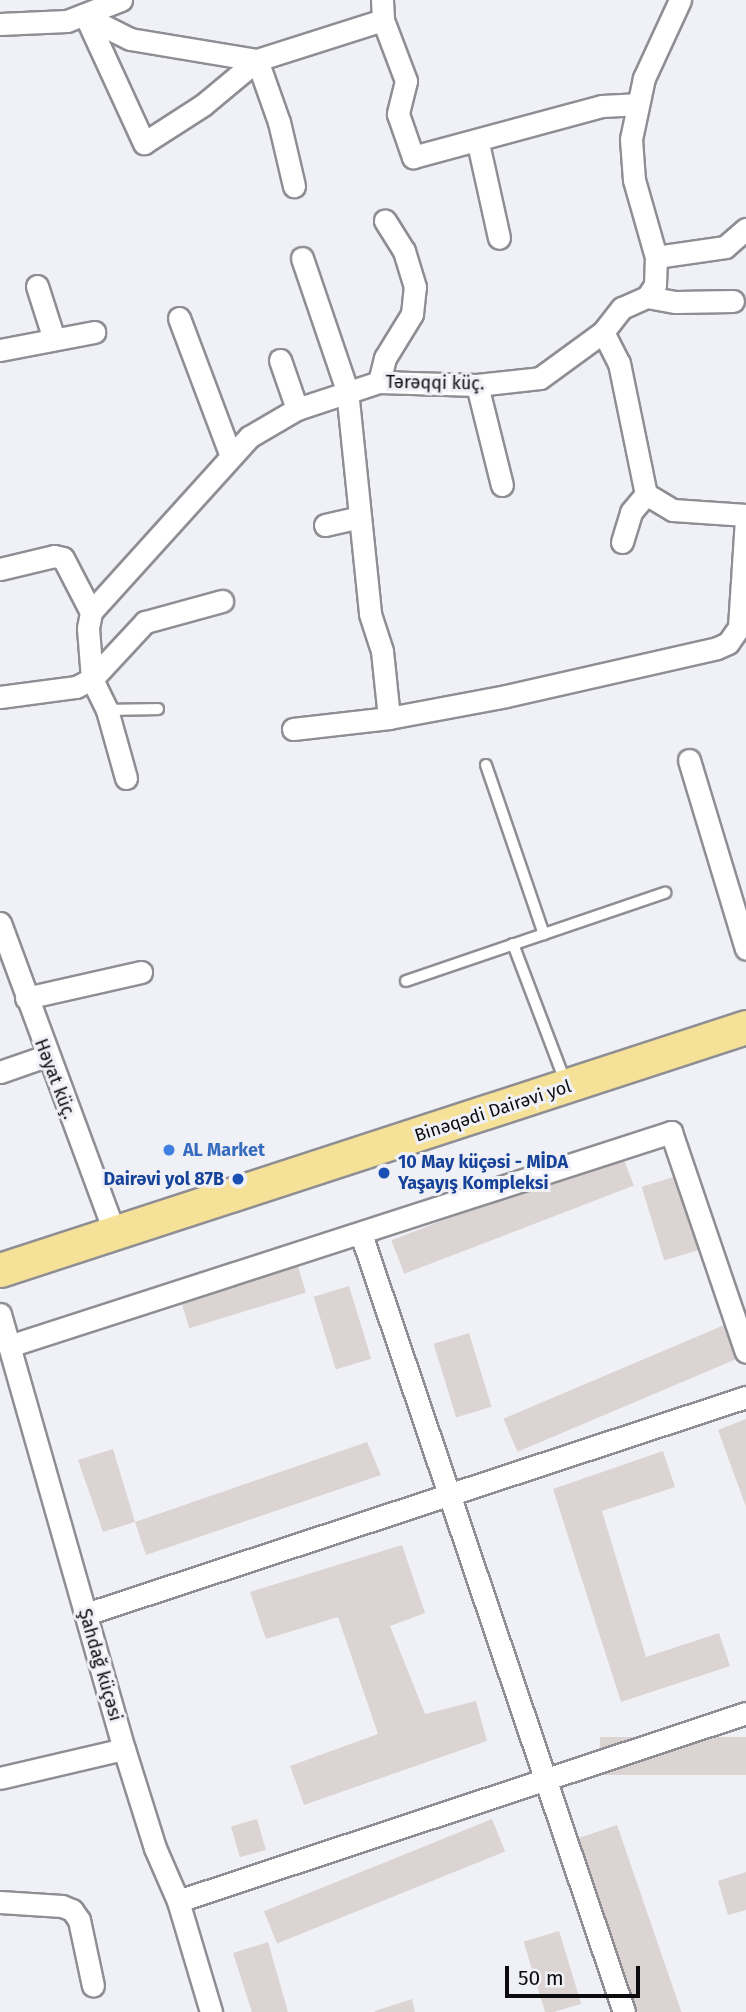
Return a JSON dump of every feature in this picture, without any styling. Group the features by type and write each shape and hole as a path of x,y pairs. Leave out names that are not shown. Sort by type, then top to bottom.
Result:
{"main road":[{"name":"Binəqədi Dairəvi yol","path":"0,1270 746,1027"}],"street":[{"path":"0,24 86,17 121,0"},
{"path":"680,0 636,104 631,160 656,257 655,285 647,297 676,302 733,301"},
{"path":"86,17 144,143 202,105 257,60 382,10 406,81 398,114 412,157 478,143 602,106 636,104"},
{"path":"86,17 130,39 257,60"},
{"path":"257,60 279,122 294,186"},
{"path":"478,143 499,238"},
{"path":"379,382 385,358 412,314 415,287 404,251 385,220"},
{"path":"656,257 725,247 746,229"},
{"path":"302,258 347,390 360,517 389,718"},
{"path":"37,286 53,336"},
{"name":"Tərəqqi küç.","path":"91,612 250,437 298,409 347,390 379,382 477,385 541,378 603,332 622,308 647,297"},
{"path":"179,318 231,456"},
{"path":"0,350 53,336 94,332"},
{"path":"293,729 389,718 506,696 728,643 739,627 746,517 673,510 646,494 619,363 603,332"},
{"path":"280,360 298,409"},
{"path":"477,385 502,485"},
{"path":"622,542 631,512 646,494"},
{"path":"325,525 360,517"},
{"path":"0,569 63,558 91,612 88,628 92,679 107,710 126,778"},
{"path":"0,697 66,689 92,679 145,622 222,601"},
{"path":"689,760 746,950"},
{"name":"Həyat küç.","path":"0,923 46,1056 115,1234"},
{"path":"26,998 141,972"},
{"path":"0,1072 46,1056"},
{"path":"9,1346 671,1132 746,1352"},
{"path":"362,1234 548,1778 624,2012"},
{"name":"Şahdağ küçəsi","path":"0,1314 124,1749 155,1848 178,1901 211,2012"},
{"path":"86,1614 746,1397"},
{"path":"178,1901 746,1713"},
{"path":"0,1778 124,1749"},
{"path":"0,1902 72,1910 79,1920 93,1986"}],"lane":[{"path":"107,710 158,709"},
{"path":"486,765 544,934"},
{"path":"406,981 665,893"},
{"path":"513,944 567,1087"}],"building":[{"path":"621,1152 634,1186 404,1274 391,1240"},
{"path":"677,1176 700,1250 664,1260 642,1187"},
{"path":"296,1260 306,1293 189,1328 179,1296"},
{"path":"349,1286 371,1359 336,1369 314,1297"},
{"path":"729,1323 743,1356 518,1452 503,1419"},
{"path":"469,1333 492,1407 456,1417 434,1344"},
{"path":"746,1419 746,1507 718,1430"},
{"path":"367,1442 381,1475 146,1555 135,1522"},
{"path":"113,1449 135,1522 103,1532 78,1460"},
{"path":"663,1451 675,1487 602,1511 646,1657 719,1633 730,1666 621,1702 553,1489"},
{"path":"402,1545 425,1613 390,1626 425,1714 476,1701 487,1741 304,1805 290,1766 378,1734 338,1617 266,1639 250,1592"},
{"path":"600,1737 746,1737 746,1775 600,1775"},
{"path":"257,1819 266,1850 240,1857 231,1826"},
{"path":"492,1819 505,1851 277,1944 264,1911"},
{"path":"617,1825 681,2012 638,2012 578,1838"},
{"path":"746,1872 746,1910 728,1915 718,1881"},
{"path":"559,1931 581,2004 545,2012 524,1942"},
{"path":"268,1942 288,2012 252,2012 233,1953"},
{"path":"412,1999 415,2012 375,2012 375,2011"}],"place":[{"name":"AL Market","path":"169,1150"},
{"name":"10 May küçəsi - MİDA Yaşayış Kompleksi","path":"384,1173"},
{"name":"Dairəvi yol 87B","path":"238,1179"}]}
